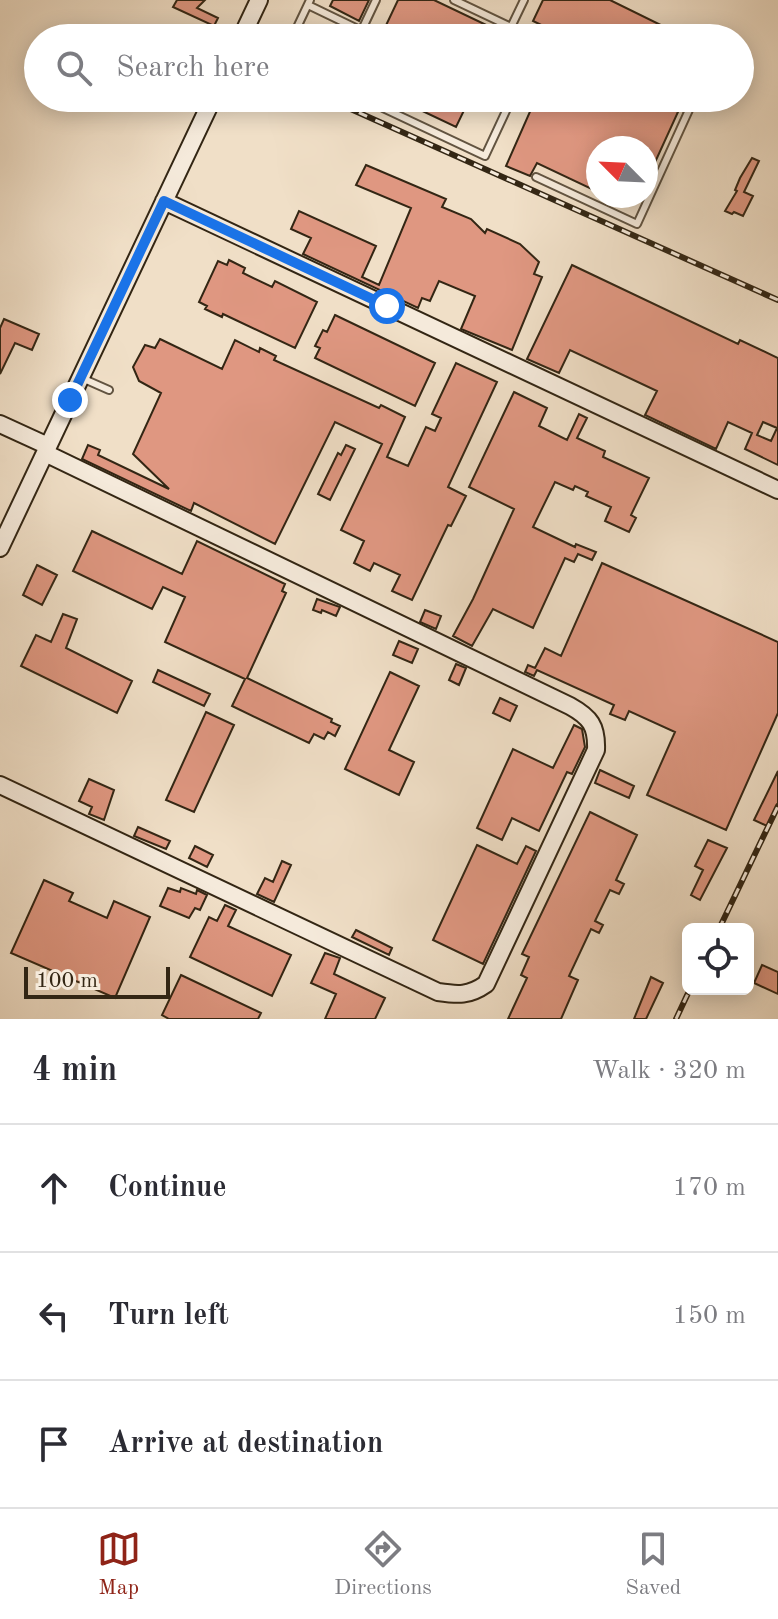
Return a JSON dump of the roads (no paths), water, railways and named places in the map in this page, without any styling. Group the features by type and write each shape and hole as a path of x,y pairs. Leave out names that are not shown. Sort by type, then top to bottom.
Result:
{"street":[{"path":"248,24 259,0"},
{"path":"0,548 206,112"},
{"path":"164,201 778,490"},
{"path":"0,424 46,450 570,706 585,715 597,735 596,750 486,984 474,993 459,996 438,992 0,785"}],"lane":[{"path":"365,24 376,0"},
{"path":"454,0 505,24"},
{"path":"512,24 524,0"},
{"path":"299,24 309,2 344,24"},
{"path":"392,112 485,156 505,112"},
{"path":"536,177 637,224 688,112"},
{"path":"81,377 109,390"}],"railway":[{"path":"357,112 778,300"},
{"path":"722,923 778,806"},
{"path":"676,1019 687,995"}]}
